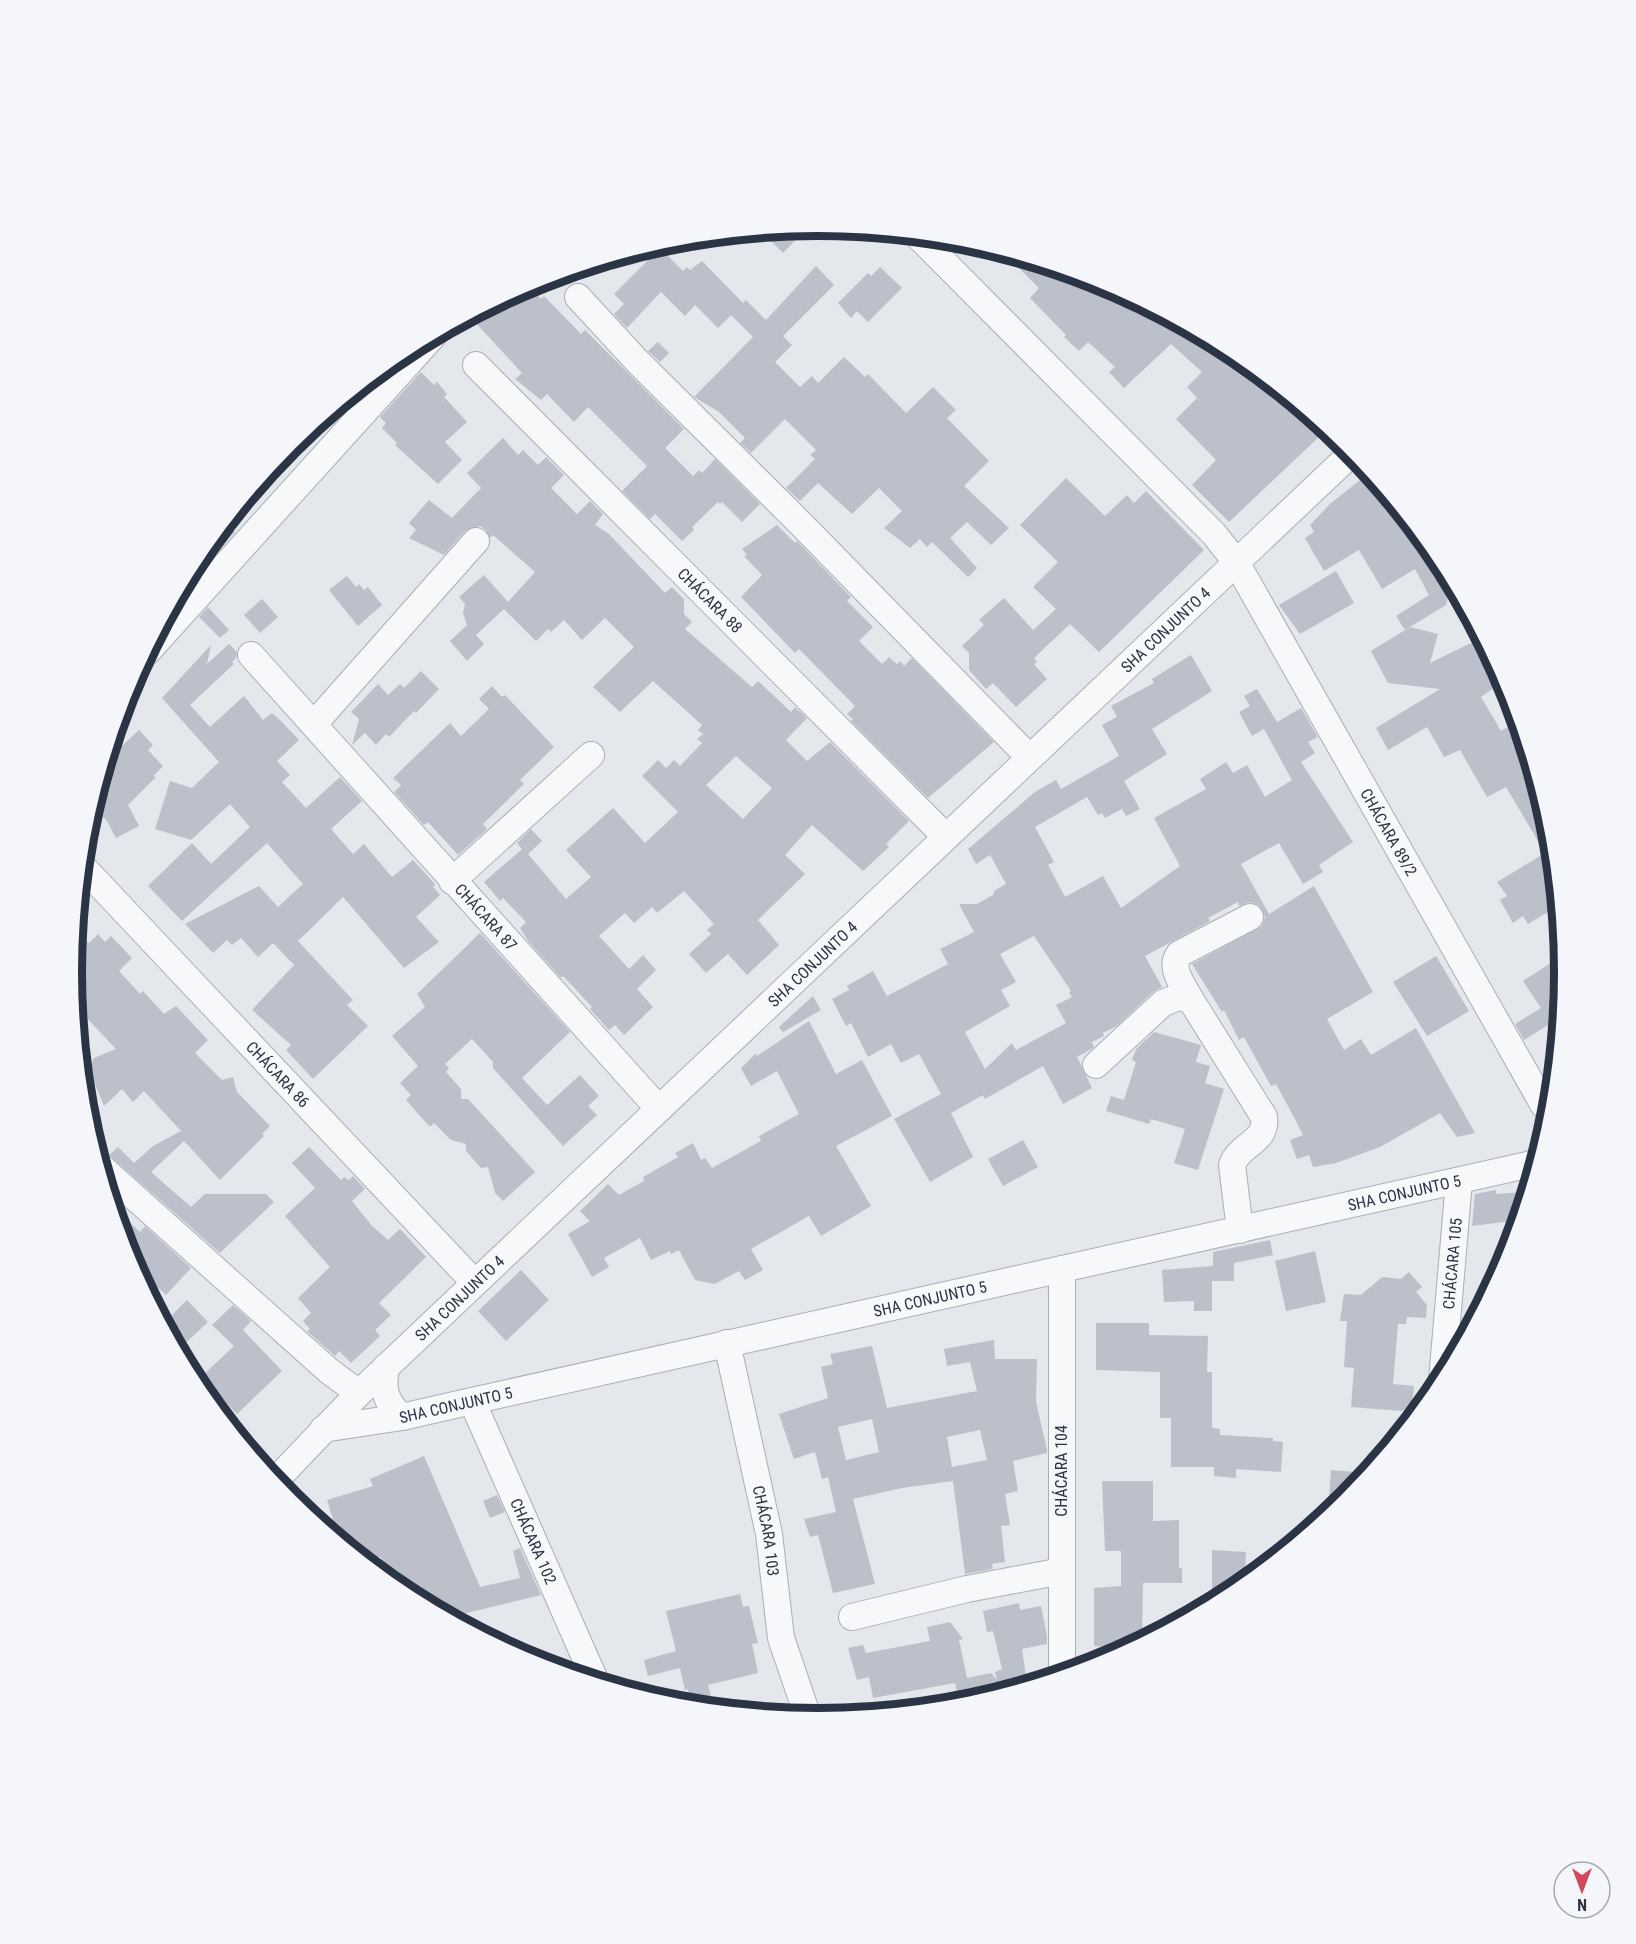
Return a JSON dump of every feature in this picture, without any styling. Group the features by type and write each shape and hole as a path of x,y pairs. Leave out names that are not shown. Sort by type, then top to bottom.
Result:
{"street":[{"name":"CHÁCARA 89/2","path":"927,245 1214,534 1236,562 1541,1101"},
{"path":"578,297 637,361 802,525 1029,757"},
{"path":"167,630 414,357"},
{"name":"CHÁCARA 88","path":"476,365 945,836"},
{"name":"SHA CONJUNTO 4","path":"281,1474 322,1429 386,1367 1345,460"},
{"path":"314,724 476,541"},
{"name":"CHÁCARA 87","path":"251,655 659,1109"},
{"path":"452,881 591,755"},
{"name":"CHÁCARA 86","path":"89,874 475,1283"},
{"path":"1240,1230 1232,1165 1235,1156 1263,1134 1266,1127 1264,1117 1189,997 1175,969 1174,961 1179,954 1250,917"},
{"path":"1096,1065 1163,1003 1176,998 1189,997"},
{"name":"SHA CONJUNTO 5","path":"322,1429 402,1417 1527,1165"},
{"path":"112,1176 329,1371 359,1393"},
{"name":"CHÁCARA 105","path":"1444,1358 1458,1181"},
{"name":"CHÁCARA 104","path":"1062,1269 1062,1665"},
{"name":"CHÁCARA 103","path":"727,1343 769,1534 781,1638 805,1707"},
{"path":"386,1367 382,1384 386,1398 402,1417"},
{"name":"CHÁCARA 102","path":"472,1401 591,1671"},
{"path":"852,1617 967,1589 1062,1572"}],"building":[{"path":"799,237 783,253 770,240 772,238"},
{"path":"665,253 683,271 687,267 690,270 702,261 743,303 746,300 766,320 816,266 834,285 783,336 792,345 775,362 800,387 812,376 818,383 844,357 865,377 868,374 906,413 933,387 956,410 947,418 989,461 964,486 1009,528 991,545 967,522 950,538 977,568 968,577 932,542 927,547 920,539 910,548 884,528 902,511 879,488 852,514 818,483 800,501 786,488 815,459 810,455 816,450 785,419 751,453 740,443 745,438 719,412 694,397 753,337 731,315 718,328 695,305 685,316 661,292 627,328 614,314 624,304 614,294 649,259 647,257"},
{"path":"1015,264 1099,292 1186,335 1227,360 1266,388 1320,435 1229,522 1192,485 1216,460 1176,419 1197,398 1187,387 1202,372 1171,344 1124,388 1109,372 1115,367 1088,342 1079,351 1030,298 1039,288"},
{"path":"880,267 902,288 868,322 857,311 851,318 838,303 868,273 871,276"},
{"path":"535,293 541,299 544,296 581,334 585,330 684,429 665,448 693,476 699,470 702,473 715,459 760,504 742,522 722,502 720,504 718,502 692,527 694,530 682,541 655,514 650,519 622,491 647,466 588,407 574,422 547,394 541,400 515,379 522,373 475,322"},
{"path":"658,342 669,353 660,362 648,351"},
{"path":"421,372 434,385 437,382 447,394 444,397 467,422 445,442 462,460 438,484 395,445 397,443 382,428 386,423 380,417"},
{"path":"503,438 518,455 523,450 538,465 546,457 564,475 551,488 577,514 590,501 603,514 595,525 609,534 665,593 672,587 684,599 684,614 692,622 685,629 752,687 758,681 791,712 795,707 807,718 786,740 807,761 830,742 909,821 886,844 889,847 863,871 812,825 785,855 805,874 758,920 779,945 747,975 728,954 706,973 689,954 711,934 707,930 714,924 684,891 657,913 652,907 634,923 625,913 599,936 629,969 643,955 656,970 637,989 653,1007 624,1035 615,1025 609,1030 590,1009 592,1007 563,976 561,978 528,941 520,928 526,922 503,898 500,901 484,882 522,849 517,843 531,829 542,841 528,854 566,899 591,877 566,850 613,808 645,843 678,812 642,776 658,760 666,768 674,760 680,766 702,743 697,739 703,734 698,730 702,725 653,681 620,712 593,687 634,647 605,618 582,640 564,620 551,632 548,629 536,641 504,609 476,635 484,644 467,661 450,641 467,625 463,613 465,604 459,597 484,575 508,602 535,572 493,535 490,538 486,530 480,526 465,531 444,555 409,538 416,530 409,523 429,500 452,518 481,488 467,473","holes":["736,756 772,788 743,819 706,785"]},
{"path":"1066,478 1105,516 1127,495 1134,503 1146,491 1204,550 1099,652 1070,624 1034,658 1037,662 1034,664 1047,679 1016,707 993,683 986,689 969,670 969,653 962,646 984,625 979,620 1004,598 1033,630 1056,609 1033,587 1058,562 1020,525"},
{"path":"1363,478 1402,524 1430,563 1449,594 1446,605 1405,630 1396,616 1429,595 1415,569 1382,589 1359,550 1324,571 1305,538 1314,532 1310,525 1331,503"},
{"path":"777,525 795,543 797,541 851,597 847,601 873,627 859,641 882,664 889,657 897,664 900,661 904,666 912,658 994,742 928,798 851,721 853,719 847,714 855,706 799,649 795,653 741,597 762,575 744,556 747,555 742,549"},
{"path":"231,528 235,532 203,568"},
{"path":"1336,571 1354,603 1300,634 1279,605"},
{"path":"347,576 356,587 359,584 364,590 368,587 382,605 358,626 329,590"},
{"path":"262,599 278,617 260,633 244,615"},
{"path":"208,607 229,630 220,638 199,617"},
{"path":"1410,627 1438,634 1430,663 1471,643 1476,644 1496,687 1481,697 1501,731 1510,726 1528,782 1542,848 1506,787 1487,797 1460,750 1444,757 1427,727 1388,750 1376,728 1440,689 1388,683 1371,651"},
{"path":"229,644 237,652 232,662 234,664 190,705 210,727 244,696 263,720 272,713 299,740 277,761 290,775 282,782 306,808 340,777 362,801 331,829 353,854 364,844 392,877 413,860 435,884 433,887 440,895 416,917 439,942 404,968 343,897 298,941 353,1000 347,1005 368,1026 313,1079 286,1050 291,1045 252,1010 294,965 273,943 258,957 241,938 232,945 227,940 213,953 185,924 259,886 278,907 303,884 267,843 182,921 148,886 192,843 211,864 250,827 230,804 191,840 155,829 170,781 192,788 219,762 162,698 211,645 207,664"},
{"path":"1191,655 1212,691 1152,729 1167,754 1124,781 1140,809 1126,816 1122,809 1105,818 1102,813 1098,815 1087,797 1035,827 1054,862 1048,865 1065,897 1103,876 1121,908 1180,866 1154,818 1206,789 1200,779 1226,762 1233,773 1247,765 1265,797 1292,780 1264,729 1252,736 1239,712 1250,706 1244,696 1257,689 1277,722 1301,708 1318,737 1308,742 1315,753 1301,762 1353,842 1319,865 1323,872 1303,884 1279,843 1241,864 1269,914 1314,886 1373,992 1327,1019 1344,1050 1361,1039 1371,1055 1416,1028 1475,1133 1457,1137 1440,1113 1380,1147 1336,1163 1313,1167 1309,1155 1297,1159 1290,1140 1303,1135 1294,1117 1276,1084 1271,1086 1244,1037 1239,1040 1224,1010 1222,1012 1192,964 1262,926 1265,917 1258,905 1250,902 1239,906 1238,902 1208,918 1210,921 1145,956 1162,987 1153,992 1117,1026 1092,1042 1094,1047 1077,1057 1092,1088 1063,1104 1043,1066 985,1099 983,1095 951,1113 973,1157 930,1182 894,1119 941,1094 919,1054 901,1063 891,1044 868,1057 851,1023 846,1026 832,999 849,990 847,986 873,971 887,996 948,964 940,949 974,932 959,904 977,904 1006,884 990,855 976,864 968,849 1035,792 1056,780 1061,789 1119,756 1102,725 1117,717 1111,706 1154,683 1152,679","holes":["1034,936 1071,991 1069,992 1072,997 1056,1005 1066,1023 1016,1050 1012,1043 985,1069 965,1032 1010,1006 1001,990 1016,982 1000,954"]},
{"path":"421,671 439,689 389,737 386,734 376,745 365,733 352,745 359,719 351,712 378,684 388,695 400,684 404,688"},
{"path":"492,686 502,697 505,695 554,747 520,780 524,784 483,824 487,829 458,855 428,822 424,825 394,792 401,785 393,778 450,723 461,736 489,709 479,699"},
{"path":"139,730 153,745 148,750 163,766 153,776 156,777 128,805 139,826 116,838 107,821 100,814 118,750"},
{"path":"1543,854 1551,910 1528,924 1523,916 1513,923 1500,900 1507,896 1497,882"},
{"path":"480,933 570,1032 522,1078 547,1105 580,1075 599,1096 588,1106 597,1115 563,1146 493,1068 493,1062 472,1039 445,1064 449,1068 446,1072 461,1089 461,1099 468,1099 535,1172 503,1201 495,1193 488,1167 481,1168 466,1151 466,1144 451,1140 434,1123 430,1127 406,1100 411,1095 400,1083 418,1066 392,1036 425,1007 417,994"},
{"path":"98,934 105,942 111,936 132,958 119,971 140,994 143,991 164,1014 176,1006 208,1040 195,1053 222,1080 233,1077 237,1092 270,1126 262,1134 264,1136 220,1180 184,1141 151,1172 191,1207 205,1194 266,1194 274,1202 220,1253 109,1155 118,1147 134,1163 153,1146 181,1131 144,1091 133,1102 122,1089 104,1106 94,1081 91,1081 89,1069 94,1058 116,1049 84,1015 83,943 86,940 89,943"},
{"path":"1436,956 1469,1011 1427,1036 1393,982"},
{"path":"1554,961 1552,1023 1524,1040 1515,1024 1541,1008 1523,981"},
{"path":"813,996 821,1010 783,1032 779,1027"},
{"path":"809,1021 836,1074 862,1060 892,1116 836,1146 871,1206 821,1236 809,1216 751,1249 763,1270 745,1280 739,1271 715,1284 695,1280 679,1250 671,1254 670,1251 651,1260 640,1238 604,1258 609,1267 592,1277 568,1234 590,1221 580,1211 608,1184 619,1195 644,1181 643,1177 678,1157 675,1153 693,1143 701,1160 705,1158 712,1168 761,1141 759,1136 799,1114 777,1071 751,1086 741,1068 756,1053 757,1056"},
{"path":"1154,1032 1201,1045 1196,1062 1210,1066 1205,1083 1224,1089 1198,1170 1174,1163 1185,1129 1151,1119 1149,1124 1106,1111 1111,1096 1124,1100 1136,1062 1132,1060 1136,1049"},
{"path":"1023,1140 1038,1167 1003,1186 988,1159"},
{"path":"309,1147 341,1180 344,1177 349,1180 353,1176 365,1189 352,1201 372,1226 388,1240 400,1229 426,1257 379,1303 391,1315 375,1330 380,1336 351,1363 339,1351 335,1356 307,1331 310,1329 303,1321 311,1313 298,1298 330,1267 285,1216 315,1188 292,1163"},
{"path":"1496,1190 1496,1194 1519,1193 1509,1221 1472,1226 1475,1194"},
{"path":"126,1219 140,1232 145,1226 191,1268 166,1295 150,1280"},
{"path":"1270,1240 1273,1255 1234,1263 1234,1281 1212,1281 1212,1311 1194,1311 1194,1301 1164,1302 1162,1270 1213,1266 1213,1252"},
{"path":"1315,1251 1326,1302 1286,1311 1275,1261"},
{"path":"521,1270 549,1300 506,1341 478,1311"},
{"path":"1409,1272 1422,1287 1416,1292 1427,1305 1426,1318 1407,1317 1406,1324 1398,1324 1393,1384 1414,1386 1412,1405 1402,1411 1351,1407 1354,1368 1344,1367 1347,1321 1340,1321 1344,1294 1361,1295 1382,1277 1401,1279"},
{"path":"187,1300 208,1322 184,1345 169,1318"},
{"path":"233,1305 251,1321 243,1330 282,1371 237,1414 203,1375 234,1346 212,1325"},
{"path":"1096,1323 1149,1323 1149,1335 1208,1336 1207,1372 1212,1372 1212,1428 1220,1429 1220,1435 1273,1438 1273,1441 1283,1442 1281,1472 1236,1469 1236,1478 1214,1476 1214,1467 1171,1467 1171,1418 1160,1418 1160,1372 1096,1370"},
{"path":"994,1340 995,1359 1037,1359 1036,1402 1047,1453 1013,1461 1018,1491 1005,1494 1010,1525 1001,1526 1005,1562 992,1564 993,1569 965,1574 953,1481 902,1488 853,1499 875,1584 833,1593 818,1535 810,1537 804,1519 836,1512 828,1477 822,1479 815,1452 794,1459 779,1414 828,1398 821,1367 833,1364 830,1354 872,1346 887,1408 977,1391 970,1362 947,1366 944,1349","holes":["872,1419 879,1452 846,1460 838,1427","980,1430 987,1460 952,1467 947,1437"]},
{"path":"424,1456 480,1587 520,1578 513,1551 520,1548 541,1595 460,1615 409,1584 384,1566 381,1557 374,1559 335,1527 327,1500 373,1486 370,1479"},
{"path":"1331,1470 1357,1472 1338,1492 1329,1501"},
{"path":"1102,1481 1153,1481 1153,1521 1179,1520 1179,1568 1182,1568 1182,1583 1143,1583 1142,1632 1111,1647 1094,1646 1094,1588 1121,1586 1121,1551 1105,1551"},
{"path":"497,1495 505,1512 490,1518 483,1501"},
{"path":"1212,1550 1246,1552 1246,1570 1212,1593"},
{"path":"740,1594 743,1607 749,1606 758,1643 752,1644 758,1673 708,1685 712,1699 689,1695 688,1689 685,1690 680,1668 648,1676 644,1660 676,1651 666,1611"},
{"path":"1019,1603 1020,1610 1041,1606 1047,1644 1022,1649 1026,1677 958,1694 955,1683 873,1698 869,1677 857,1680 848,1648 863,1645 866,1653 930,1641 927,1627 950,1622 963,1639 959,1640 967,1678 991,1673 997,1680 995,1672 1002,1669 993,1631 987,1632 983,1611"}]}
